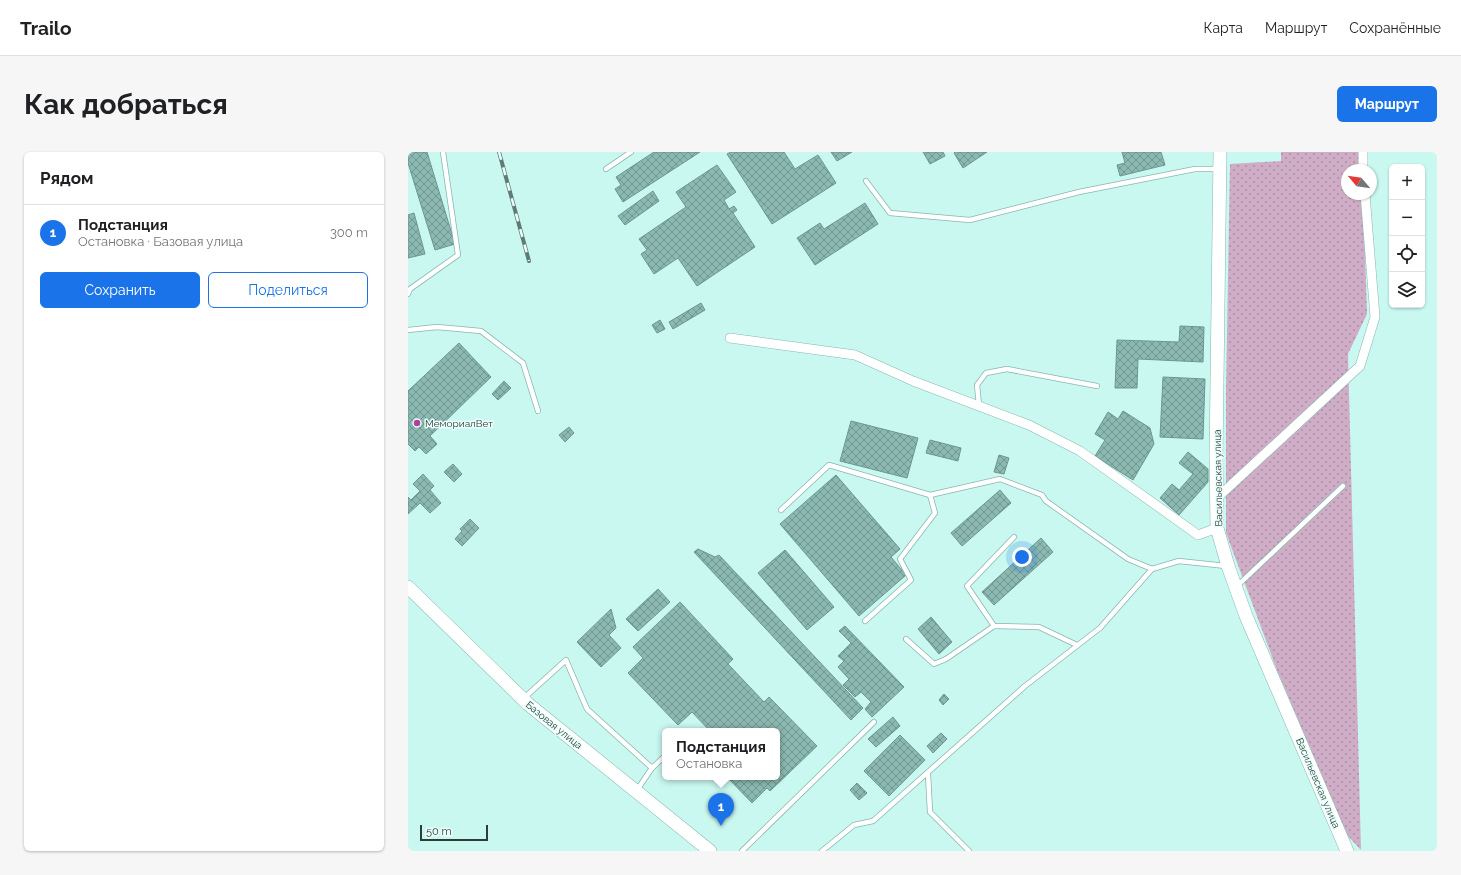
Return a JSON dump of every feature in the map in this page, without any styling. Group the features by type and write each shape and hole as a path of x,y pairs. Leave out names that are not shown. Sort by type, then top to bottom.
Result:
{"street":[{"name":"Васильевская улица","path":"1220,152 1217,528 1228,566 1246,616 1347,851"},
{"path":"1363,152 1363,164"},
{"path":"1217,498 1360,366 1375,317 1365,200"},
{"path":"730,338 855,355 913,381 1029,425 1080,451 1198,535 1217,528"},
{"name":"Базовая улица","path":"410,593 522,699 710,851"}],"lane":[{"path":"409,290 458,255 443,152"},
{"path":"606,169 631,152"},
{"path":"866,181 890,214 970,220 1079,192 1195,169 1220,169"},
{"path":"408,330 436,327 481,331 523,363 538,411"},
{"path":"979,405 977,385 986,373 1007,369 1097,386"},
{"path":"781,510 829,465 930,495 1000,479 1042,494 1046,501 1128,559 1152,569"},
{"path":"1236,587 1342,486"},
{"path":"865,621 911,580 900,559 935,513 930,495"},
{"path":"994,626 967,586 1014,537"},
{"path":"822,851 854,825 873,821 928,774 1025,686 1100,628 1152,569 1179,560 1228,566"},
{"path":"906,639 934,664 946,659 994,626 1039,627 1077,645"},
{"path":"522,699 566,660 587,710 652,768"},
{"path":"742,851 874,722"},
{"path":"636,792 652,768 662,759"},
{"path":"928,774 930,812 969,851"}],"shaded area":[{"path":"1281,152 1361,152 1362,164 1341,164 1341,200 1363,200 1367,314 1348,354 1361,850 1347,835 1277,670 1226,533 1226,390 1230,164 1281,161"}],"building":[{"path":"408,152 427,152 455,244 435,250 408,163"},
{"path":"654,152 700,152 623,202 615,189 621,185 616,177"},
{"path":"731,152 784,152 795,169 818,155 836,183 772,224 727,154"},
{"path":"831,152 852,152 837,161"},
{"path":"923,152 943,152 945,156 930,164"},
{"path":"987,152 963,168 954,153"},
{"path":"1122,152 1161,152 1165,165 1120,176 1117,165 1125,163"},
{"path":"717,165 736,192 724,200 729,209 734,206 737,210 733,213 755,247 697,286 678,258 654,274 641,254 647,250 639,239 686,207 676,192"},
{"path":"653,191 659,201 625,225 618,216"},
{"path":"865,203 878,224 815,265 797,238 820,223 824,229"},
{"path":"414,213 425,254 408,258 408,215"},
{"path":"701,303 705,310 673,329 669,322"},
{"path":"660,320 665,329 657,333 652,325"},
{"path":"1180,326 1204,327 1203,362 1138,359 1137,388 1115,388 1117,340 1179,342"},
{"path":"459,343 491,377 430,436 437,444 426,454 419,447 415,451 408,444 408,391"},
{"path":"1163,377 1205,379 1203,439 1160,437"},
{"path":"504,381 511,388 498,400 492,394"},
{"path":"1123,411 1150,428 1154,444 1133,480 1095,456 1105,440 1095,434 1108,412 1118,419"},
{"path":"851,421 918,438 907,478 840,461"},
{"path":"569,427 574,433 565,442 559,435"},
{"path":"930,440 961,448 958,461 926,453"},
{"path":"1188,452 1208,469 1208,482 1179,515 1160,498 1172,484 1179,490 1193,474 1179,463"},
{"path":"999,455 1009,458 1004,474 994,472"},
{"path":"453,464 462,474 454,482 444,472"},
{"path":"423,474 434,486 430,490 441,503 430,513 420,503 408,514 408,497 411,500 420,491 413,484"},
{"path":"836,475 900,549 891,557 906,575 859,616 780,524"},
{"path":"1000,490 1011,503 962,546 951,533"},
{"path":"470,519 479,528 462,546 455,539 462,531 460,529"},
{"path":"1041,538 1053,552 994,605 982,592"},
{"path":"698,549 715,557 719,555 863,708 851,720 694,552"},
{"path":"785,550 834,607 807,630 758,573"},
{"path":"658,589 670,602 638,631 626,619"},
{"path":"680,602 733,659 728,664 764,702 769,697 817,746 770,791 767,788 752,803 730,780 780,780 780,728 707,728 692,712 678,725 628,673 643,658 633,647"},
{"path":"611,609 616,628 609,635 621,648 601,667 577,642"},
{"path":"931,617 952,642 939,654 918,629"},
{"path":"845,626 904,687 872,717 865,709 871,702 861,692 855,697 843,685 849,679 838,667 844,661 838,656 851,643 839,631"},
{"path":"944,694 949,699 943,705 939,700"},
{"path":"893,717 900,726 876,747 868,739"},
{"path":"941,733 947,739 933,753 927,746"},
{"path":"900,735 925,760 889,796 864,771"},
{"path":"857,783 867,793 859,800 850,790"}],"railway":[{"path":"499,152 529,261"}],"place":[{"name":"МемориалВет","path":"417,423"},
{"name":"Подстанция","path":"721,826"}]}
